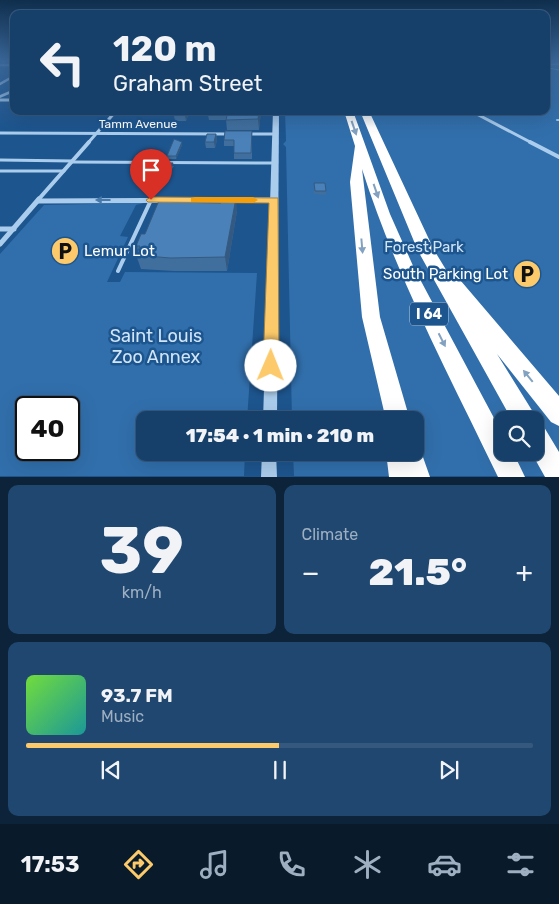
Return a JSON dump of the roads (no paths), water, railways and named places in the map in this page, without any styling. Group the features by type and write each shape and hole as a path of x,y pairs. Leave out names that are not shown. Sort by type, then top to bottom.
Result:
{"highway":[{"name":"I 64","path":"349,115 383,214 406,268 512,476"},
{"name":"I 64","path":"366,115 426,251 520,411"},
{"path":"360,145 356,168 356,182 367,293 378,349 395,411"},
{"path":"426,251 559,414"},
{"path":"544,451 559,476"},
{"path":"400,461 402,476"},
{"path":"412,461 417,476"}],"street":[{"path":"0,244 113,115"},
{"path":"270,411 276,115"},
{"path":"479,115 559,157"},
{"name":"Tamm Avenue","path":"0,133 234,134"},
{"path":"244,134 276,134"},
{"path":"38,201 274,200"},
{"path":"0,229 14,229"},
{"path":"269,461 269,476"}],"lane":[{"path":"0,160 275,163"},
{"path":"0,171 64,171"},
{"path":"118,271 151,200"}],"place":[{"name":"Lemur Lot","path":"65,251"},
{"name":"South Parking Lot","path":"527,274"}],"park label":[{"name":"Forest Park","path":"424,247"},
{"name":"Saint Louis Zoo Annex","path":"156,346"}]}
